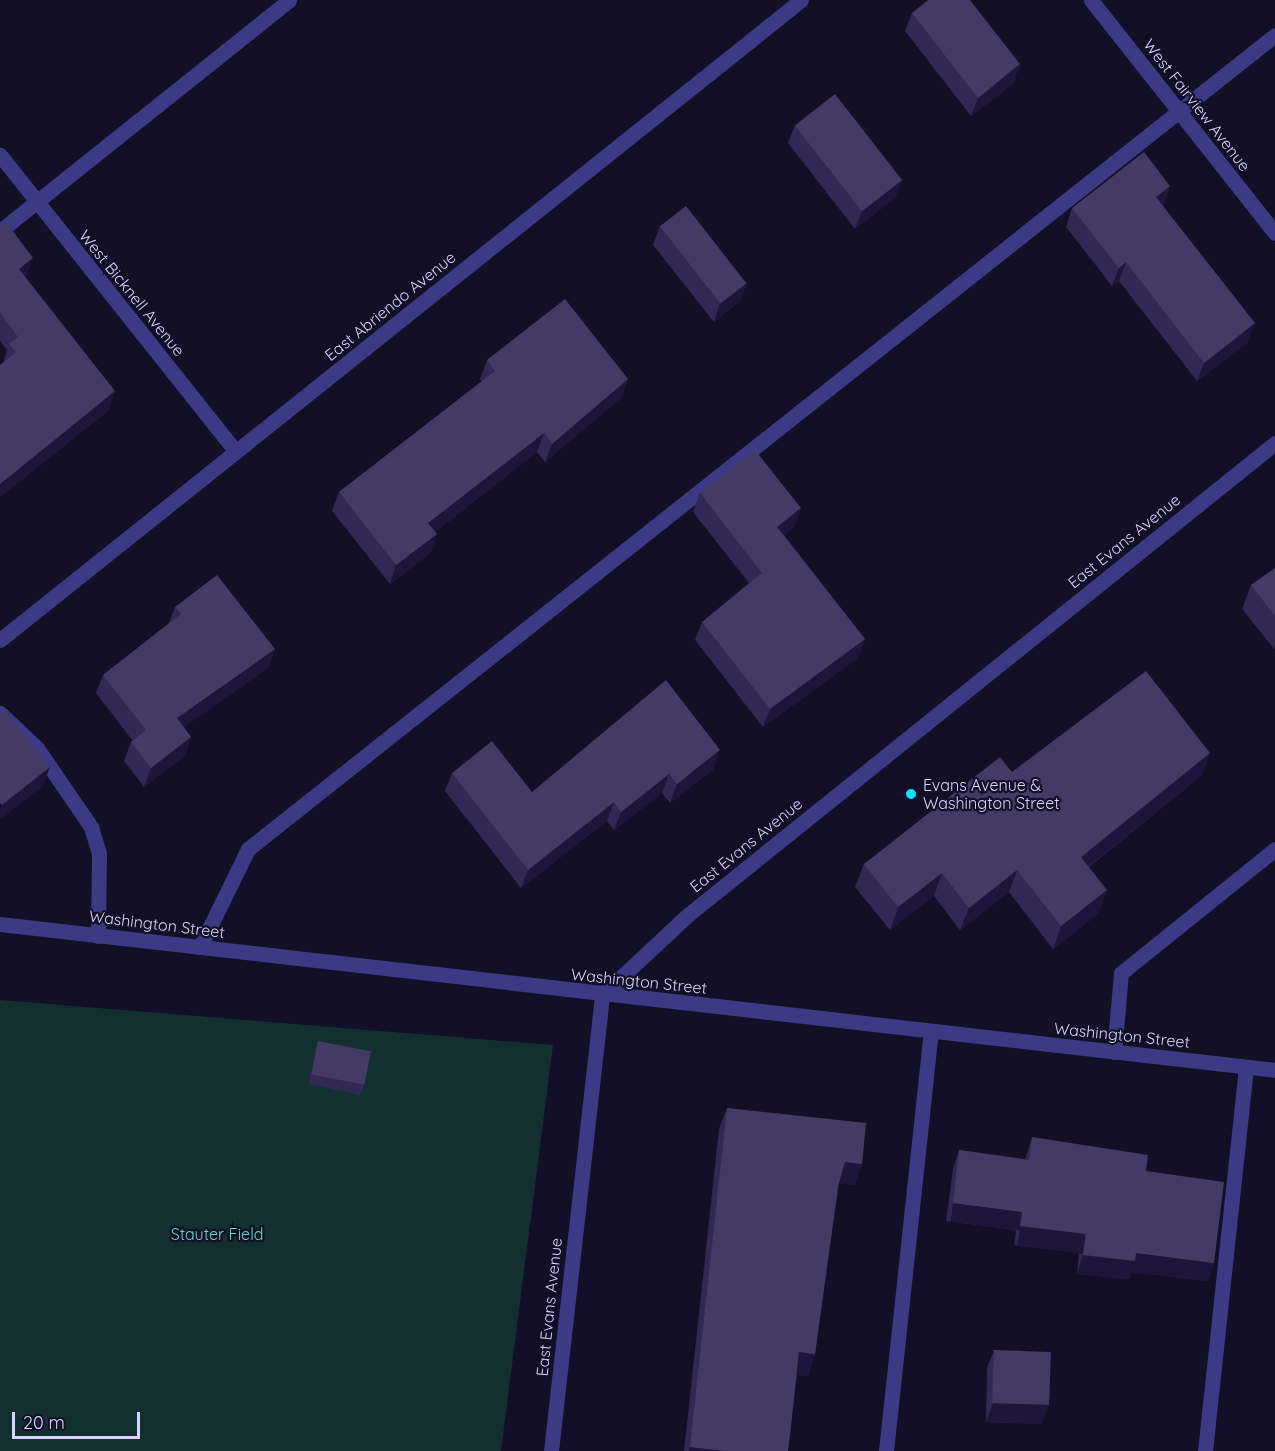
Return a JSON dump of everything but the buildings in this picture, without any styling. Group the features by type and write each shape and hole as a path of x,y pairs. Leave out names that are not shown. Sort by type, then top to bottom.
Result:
{"street":[{"path":"0,231 289,0"},
{"name":"East Abriendo Avenue","path":"0,640 801,0"},
{"name":"West Fairview Avenue","path":"1090,0 1275,233"},
{"path":"200,947 248,849 1275,35"},
{"name":"West Bicknell Avenue","path":"0,155 236,452"},
{"name":"East Evans Avenue","path":"551,1451 602,995 689,914 1275,443"},
{"path":"0,713 37,748 91,827 99,854 99,936"},
{"path":"1114,1052 1121,973 1275,849"},
{"name":"Washington Street","path":"0,924 602,995 1275,1070"},
{"path":"886,1451 931,1032"},
{"path":"1205,1451 1246,1067"}],"green space":[{"name":"Stauter Field","path":"0,1000 553,1045 501,1451 0,1451"}],"place":[{"name":"Evans Avenue & Washington Street","path":"911,794"}]}
